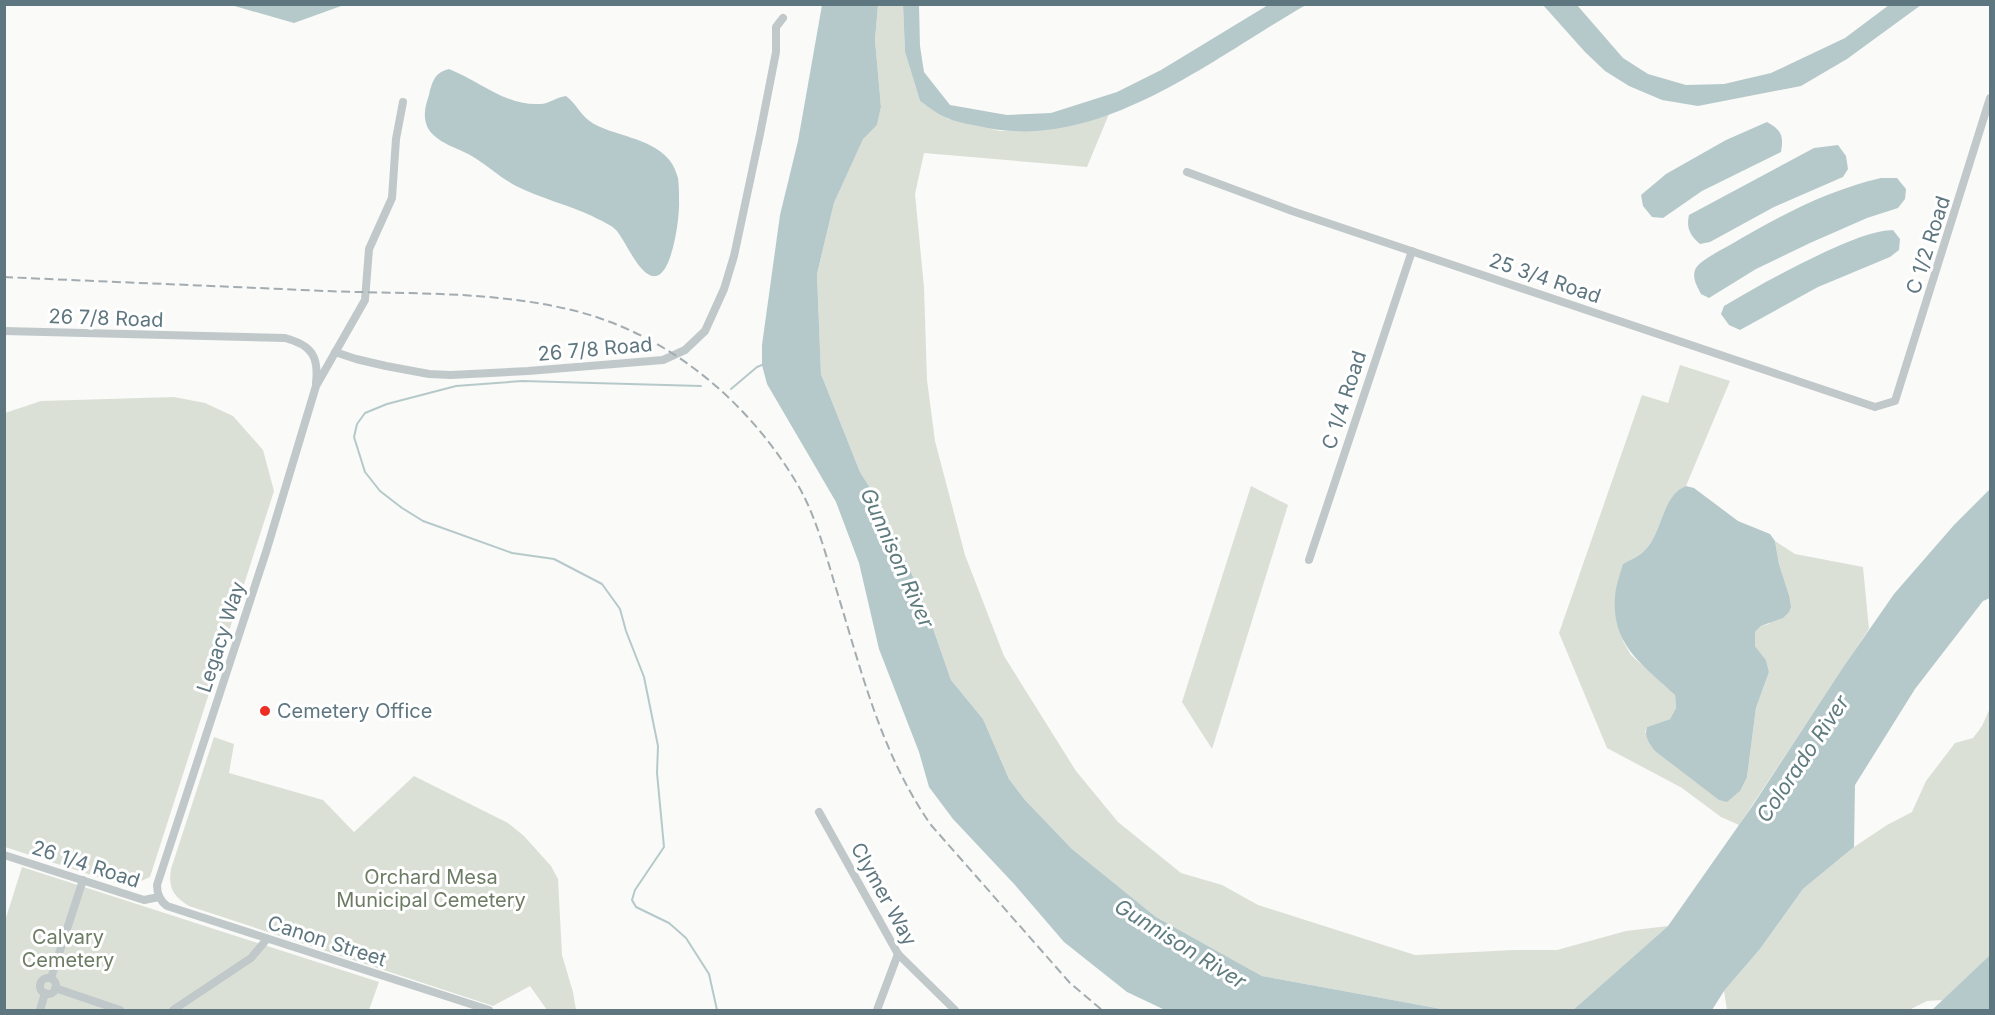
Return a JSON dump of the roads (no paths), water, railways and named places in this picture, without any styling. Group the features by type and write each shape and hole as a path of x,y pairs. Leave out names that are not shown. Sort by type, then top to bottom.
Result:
{"street":[{"name":"26 7/8 Road","path":"334,352 386,366 429,374 451,375 663,360 685,350 705,330 724,289 734,256 776,52 776,27 783,18"},
{"name":"C 1/2 Road","path":"1894,401 1990,98"},
{"path":"316,386 365,300 369,249 392,198 396,139 402,102"},
{"name":"25 3/4 Road","path":"1187,172 1292,211 1875,406 1894,401"},
{"name":"C 1/4 Road","path":"1309,560 1412,251"},
{"name":"26 7/8 Road","path":"4,331 285,338 309,349 316,359 318,367 316,386"},
{"name":"Legacy Way","path":"159,897 157,885 266,552 316,386"},
{"name":"Clymer Way","path":"819,812 898,954 907,966 955,1011"},
{"name":"26 1/4 Road","path":"4,855 144,900 159,897"},
{"path":"51,978 83,880"},
{"name":"Canon Street","path":"159,897 167,906 489,1011"},
{"path":"173,1011 251,958 267,939"},
{"path":"877,1011 898,954"},
{"path":"45,993 53,992 55,988 51,978"},
{"path":"45,993 40,983 51,978"},
{"path":"55,988 120,1011"},
{"path":"40,1011 45,993"}],"water":[{"path":"231,5 344,5 294,23"},
{"name":"Gunnison River","path":"822,5 878,5 875,40 881,107 877,125 863,139 834,203 817,274 821,374 860,472 877,499 921,594 951,680 983,719 1009,779 1025,800 1072,849 1156,917 1262,976 1447,1010 1165,1010 1127,992 1064,942 1015,885 953,819 929,787 919,752 879,649 859,563 836,502 767,384 762,365 762,345 780,215 798,141"},
{"path":"903,5 919,5 920,46 924,72 950,105 1007,115 1051,113 1117,92 1161,70 1268,5 1306,5 1191,75 1150,97 1108,115 1066,127 1022,131 954,121 920,101 905,52"},
{"path":"1543,5 1577,5 1623,58 1648,74 1686,85 1724,84 1771,73 1845,38 1889,5 1921,5 1847,59 1801,86 1698,106 1662,100 1629,86 1605,71"},
{"path":"449,69 504,97 527,104 543,104 566,96 594,124 643,142 665,155 673,165 678,178 679,208 671,255 662,272 656,276 644,271 633,258 620,235 611,226 583,212 516,186 475,158 444,143 434,135 425,121 426,104 435,78 440,72"},
{"path":"1767,122 1780,134 1781,152 1702,191 1663,218 1652,217 1643,206 1641,195 1666,174 1726,140"},
{"path":"1838,145 1846,156 1848,169 1843,177 1774,207 1710,242 1700,244 1691,234 1688,224 1689,215 1814,148"},
{"path":"1881,178 1897,178 1906,189 1905,199 1898,208 1867,218 1810,243 1756,269 1709,298 1701,294 1694,275 1696,268 1707,259 1766,224 1822,197"},
{"path":"1893,230 1900,239 1899,250 1890,257 1818,287 1740,330 1729,325 1721,314 1724,306 1814,257 1876,232"},
{"path":"1686,486 1694,488 1738,521 1770,534 1775,541 1791,607 1783,618 1761,626 1755,632 1755,646 1766,660 1769,672 1756,708 1747,777 1740,791 1727,802 1719,800 1655,751 1649,743 1646,734 1647,727 1670,719 1676,708 1675,695 1632,653 1618,628 1615,613 1616,592 1623,564 1641,554 1650,545 1667,506 1678,491"},
{"name":"Colorado River","path":"1990,489 1990,598 1983,601 1915,689 1855,785 1854,847 1803,889 1760,949 1724,991 1712,1010 1573,1010 1668,926 1753,805 1894,594 1954,525"},
{"path":"1990,955 1990,1010 1932,1010"}],"waterway":[{"path":"731,389 762,365"},
{"path":"701,386 522,381 456,386 387,404 365,413 357,424 354,437 365,472 380,491 402,508 423,521 512,553 554,559 602,584 620,609 644,677 658,746 657,773 664,847 635,890 632,900 636,907 669,923 686,938 709,974 717,1010"}],"railway":[{"path":"4,277 440,294 525,301 592,316 628,330 663,348 696,370 726,395 753,423 778,454 799,487 820,535 863,679 885,739 913,797 931,825 1070,983 1102,1010"}],"place":[{"name":"Cemetery Office","path":"265,711"}],"park label":[{"name":"Orchard Mesa Municipal Cemetery","path":"431,888"},
{"name":"Calvary Cemetery","path":"68,948"}]}
